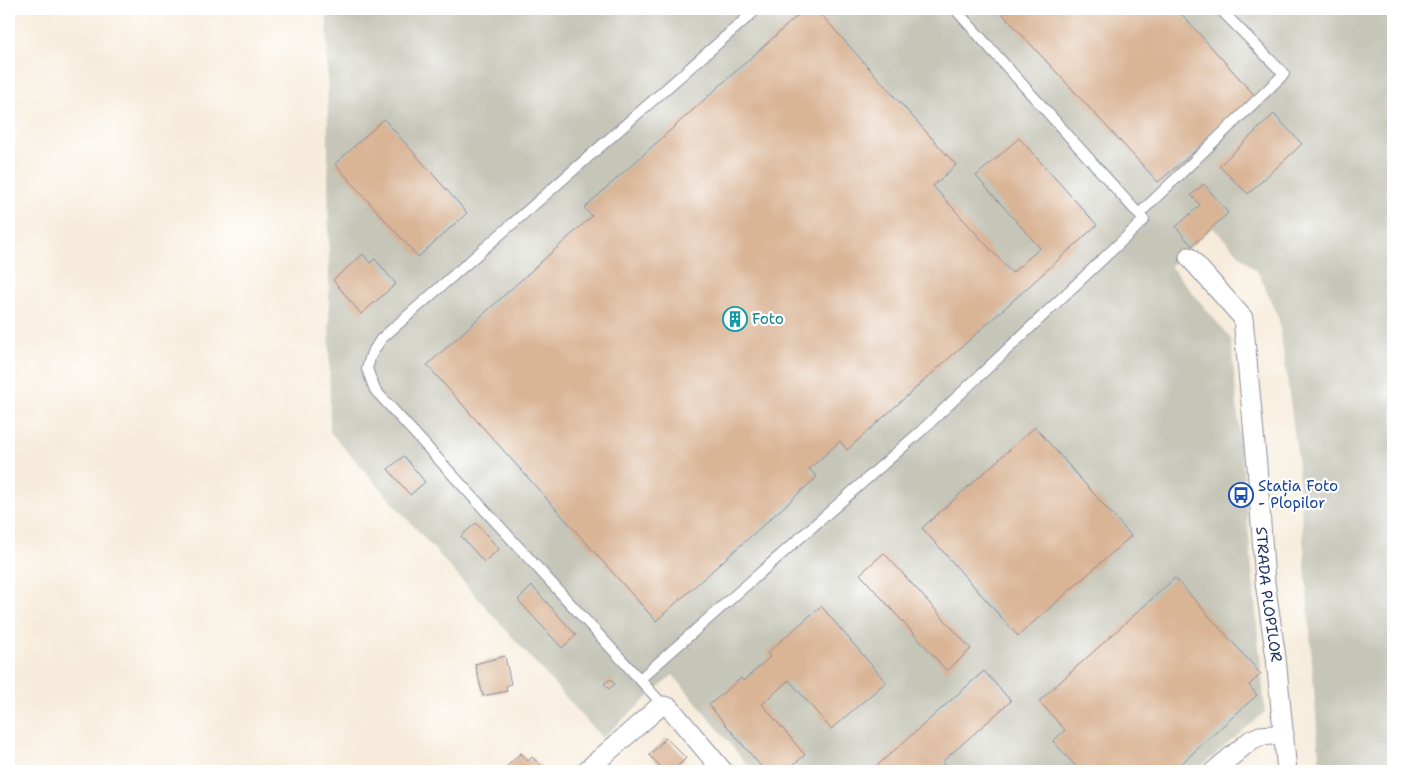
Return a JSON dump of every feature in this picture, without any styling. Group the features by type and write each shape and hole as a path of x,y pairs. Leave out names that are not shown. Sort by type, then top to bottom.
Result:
{"street":[{"name":"STRADA PLOPILOR","path":"1189,257 1243,318 1257,466 1265,582 1276,658 1287,771"},
{"path":"586,771 658,707 664,706 670,708 723,771"},
{"path":"1214,771 1251,740 1260,736 1284,734"}],"lane":[{"path":"664,706 375,390 367,369 370,355 381,339 758,9"},
{"path":"640,679 922,431 1144,220 955,9"},
{"path":"1139,214 1284,74 1220,9"}],"shaded area":[{"path":"337,9 1393,9 1393,771 1320,771 1297,453 1279,320 1259,274 1212,227 1170,266 1231,339 1265,712 1196,771 752,771 673,675 602,738 330,432 327,18"}],"building":[{"name":"Foto","path":"805,9 816,9 956,165 933,186 1012,273 1040,248 976,176 1019,138 1097,225 847,450 840,441 809,469 817,477 656,621 427,365 592,216 584,208"},
{"path":"998,9 1177,9 1258,99 1158,182"},
{"path":"1274,114 1302,144 1248,194 1219,166"},
{"path":"384,119 467,213 418,257 335,164"},
{"path":"1204,184 1228,213 1192,246 1176,227 1200,205 1191,195"},
{"path":"363,254 370,263 375,259 396,284 361,314 333,280"},
{"path":"1035,427 1131,536 1018,636 922,528"},
{"path":"404,456 425,482 410,495 388,469"},
{"path":"476,523 499,549 484,562 461,536"},
{"path":"884,553 971,649 947,671 860,574"},
{"path":"1175,578 1261,674 1249,685 1257,695 1173,771 1080,771 1053,741 1065,730 1039,701"},
{"path":"532,586 576,635 562,648 518,600"},
{"path":"821,606 886,682 831,729 789,680 762,704 805,755 786,771 765,771 709,705 741,678 743,681 770,657 767,653"},
{"path":"505,656 511,684 506,686 507,691 483,696 475,664"},
{"path":"984,671 1011,701 942,762 949,771 871,771"},
{"path":"610,679 615,684 609,689 604,684"},
{"path":"666,738 686,758 673,771 670,768 665,771 649,755"},
{"path":"521,753 528,761 532,757 546,771 502,771"}],"place":[{"name":"Foto","path":"735,319"},
{"name":"Stația Foto - Plopilor","path":"1241,495"}]}
